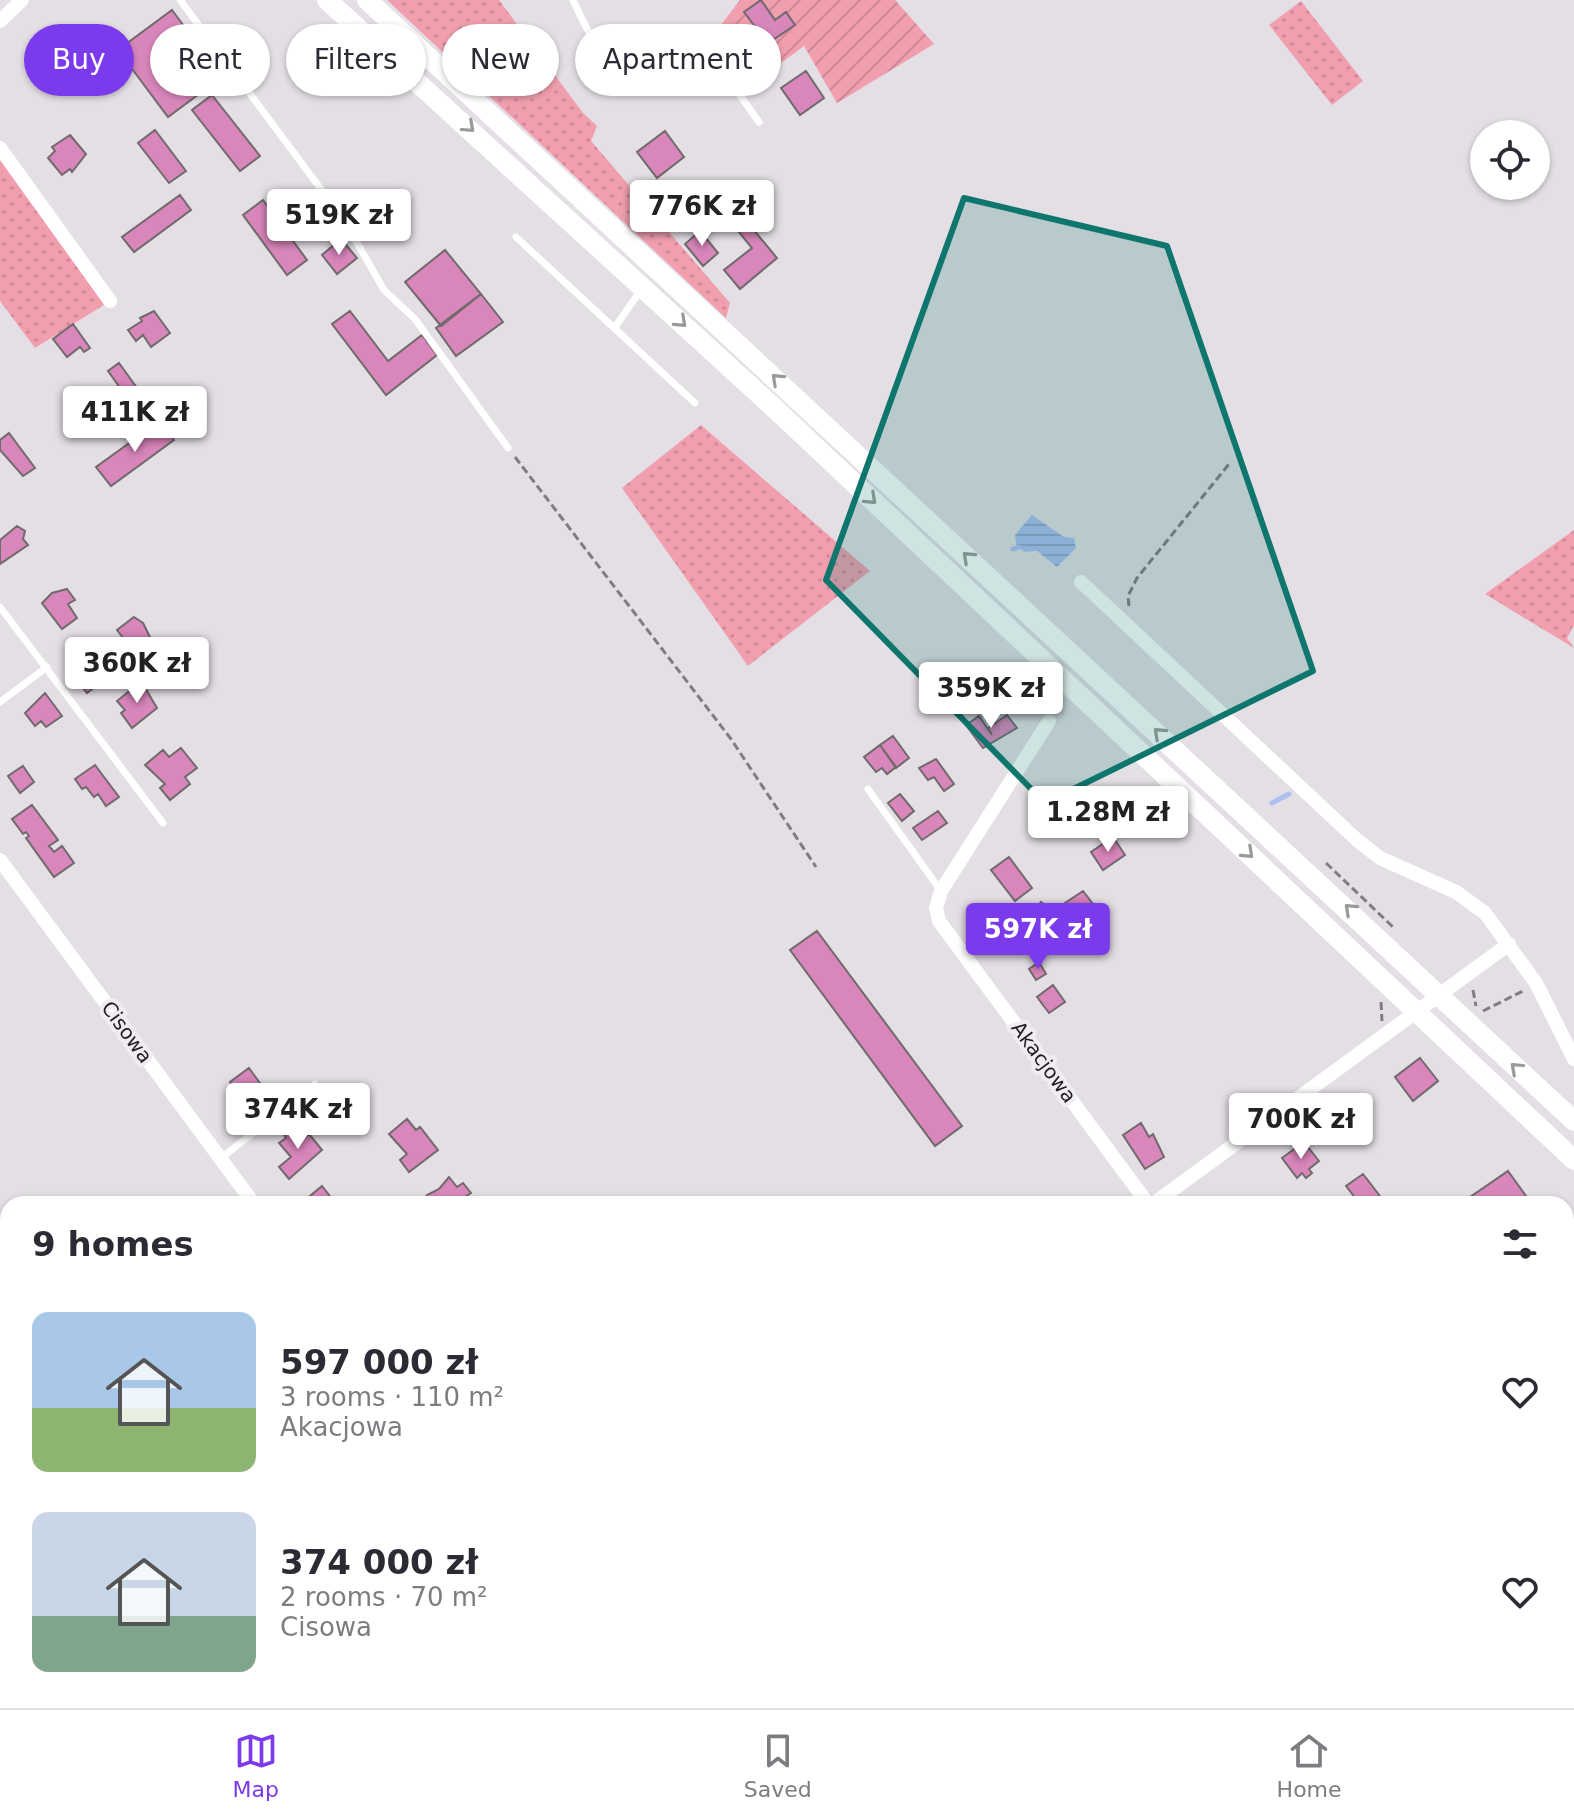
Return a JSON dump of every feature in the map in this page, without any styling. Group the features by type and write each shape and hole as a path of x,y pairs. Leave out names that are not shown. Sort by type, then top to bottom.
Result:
{"main road":[{"path":"327,0 643,287 1574,1160"},
{"path":"367,0 1574,1121"}],"street":[{"path":"0,21 22,0"},
{"path":"0,148 110,301"},
{"path":"1081,582 1357,840 1404,871 1472,901 1509,944 1537,984 1574,1059"},
{"path":"941,891 1049,721"},
{"name":"Cisowa","path":"0,860 248,1196"},
{"name":"Akacjowa","path":"941,891 936,908 939,921 1145,1196"},
{"name":"Akacjowa","path":"1162,1196 1509,944"}],"lane":[{"path":"180,0 344,220 384,290 415,319 508,448"},
{"path":"573,0 592,42 619,76 630,83 639,83 672,53 690,44 709,52 759,122"},
{"path":"516,237 695,403"},
{"path":"615,327 643,287"},
{"path":"0,607 163,823"},
{"path":"0,702 47,667"},
{"path":"868,789 941,891"},
{"path":"220,1159 315,1084"}],"path":[{"path":"508,448 731,739 816,867"},
{"path":"1129,612 1128,596 1137,578 1229,464"},
{"path":"1326,863 1398,931"},
{"path":"1473,990 1480,1012 1537,984"}],"highlighted area":[{"path":"964,198 1167,246 1313,671 1045,803 826,580"}],"shaded area":[{"path":"387,0 499,0 517,24 442,24 442,52 426,37 426,24 413,24"},
{"path":"740,0 895,0 934,44 837,103 804,46 781,63 781,24 722,24"},
{"path":"1301,1 1363,81 1332,105 1269,25"},
{"path":"559,81 597,126 591,141 730,303 726,318 489,96 559,96"},
{"path":"0,155 107,303 35,348 0,301"},
{"path":"701,425 870,571 748,666 622,488"},
{"path":"1574,530 1574,625 1567,638 1574,648 1485,594"}],"water":[{"path":"1032,515 1064,537 1074,538 1076,548 1057,567 1037,551 1024,552 1016,544 1015,535"}],"building":[{"path":"761,0 775,20 786,12 795,25 781,34 781,24 753,24 744,12"},
{"path":"172,10 182,24 153,24"},
{"path":"150,26 150,93 134,71 134,38"},
{"path":"806,71 824,98 800,115 781,88"},
{"path":"152,96 196,96 168,117"},
{"path":"213,96 260,156 240,171 192,110"},
{"path":"155,130 186,171 169,183 138,143"},
{"path":"665,131 684,157 657,178 637,152"},
{"path":"70,135 86,154 72,172 70,169 62,175 48,158 55,151 52,147"},
{"path":"180,195 191,210 134,252 122,237"},
{"path":"263,200 307,260 287,275 243,215"},
{"path":"748,223 777,258 740,289 724,270 752,248 738,231"},
{"path":"700,231 718,253 703,266 685,244"},
{"path":"341,239 357,258 337,274 322,255"},
{"path":"445,250 481,294 441,326 405,282"},
{"path":"481,294 503,322 456,356 436,328"},
{"path":"154,311 170,333 151,347 143,335 136,341 128,330 142,321 140,318"},
{"path":"350,311 388,361 422,335 437,355 386,395 332,324"},
{"path":"73,324 90,348 84,352 80,347 67,357 53,339"},
{"path":"119,363 137,388 126,396 108,371"},
{"path":"160,421 174,440 111,486 96,467"},
{"path":"9,433 35,468 23,476 0,450 0,440"},
{"path":"17,526 25,531 23,539 28,545 0,564 0,540"},
{"path":"67,589 75,600 68,604 77,618 62,629 42,603 52,593"},
{"path":"134,617 143,623 150,637 133,651 117,630"},
{"path":"96,667 105,679 87,693 78,682"},
{"path":"138,684 141,688 144,686 157,708 132,728 121,713 125,710 117,701"},
{"path":"45,693 62,716 46,727 41,721 35,726 25,713"},
{"path":"1007,715 1017,728 983,748 966,725 979,716 992,735 988,728"},
{"path":"893,736 909,758 896,768 880,745"},
{"path":"880,745 896,767 887,774 882,768 876,772 864,757"},
{"path":"181,748 197,768 185,777 190,784 170,800 160,788 165,784 145,765 163,750 169,757"},
{"path":"936,759 954,784 944,791 934,777 928,780 919,768"},
{"path":"95,765 119,797 106,806 98,794 94,797 86,787 82,789 75,779"},
{"path":"23,766 34,782 20,793 8,776"},
{"path":"900,794 914,811 902,821 888,803"},
{"path":"32,805 58,840 49,846 54,852 62,846 74,863 54,877 26,838 29,836 26,832 23,834 12,819"},
{"path":"938,811 947,823 922,840 913,828"},
{"path":"1113,837 1125,855 1103,870 1091,852"},
{"path":"1009,857 1032,888 1015,901 991,870"},
{"path":"1083,891 1097,909 1077,925 1062,905"},
{"path":"1041,902 1049,908 1040,921 1032,914"},
{"path":"817,931 962,1126 935,1146 790,950"},
{"path":"1039,962 1046,974 1036,980 1029,969"},
{"path":"1053,985 1065,1002 1049,1013 1037,997"},
{"path":"1420,1058 1438,1081 1413,1101 1395,1077"},
{"path":"249,1068 270,1097 244,1117 234,1104 242,1098 230,1082"},
{"path":"407,1119 416,1130 420,1127 438,1150 409,1172 400,1160 407,1154 389,1134"},
{"path":"1141,1123 1149,1137 1153,1134 1164,1157 1145,1169 1123,1135"},
{"path":"293,1125 304,1138 309,1134 322,1150 289,1179 279,1167 291,1157 279,1143 286,1138 283,1133"},
{"path":"1304,1142 1319,1161 1309,1169 1312,1173 1306,1178 1302,1173 1297,1178 1282,1158"},
{"path":"1508,1171 1526,1196 1472,1196"},
{"path":"1363,1174 1380,1196 1354,1196 1346,1186"},
{"path":"449,1177 457,1187 463,1183 471,1193 466,1196 427,1195 439,1189"},
{"path":"322,1186 330,1196 310,1196"}],"waterway":[{"path":"1013,549 1019,547"},
{"path":"1272,803 1289,794"}]}
